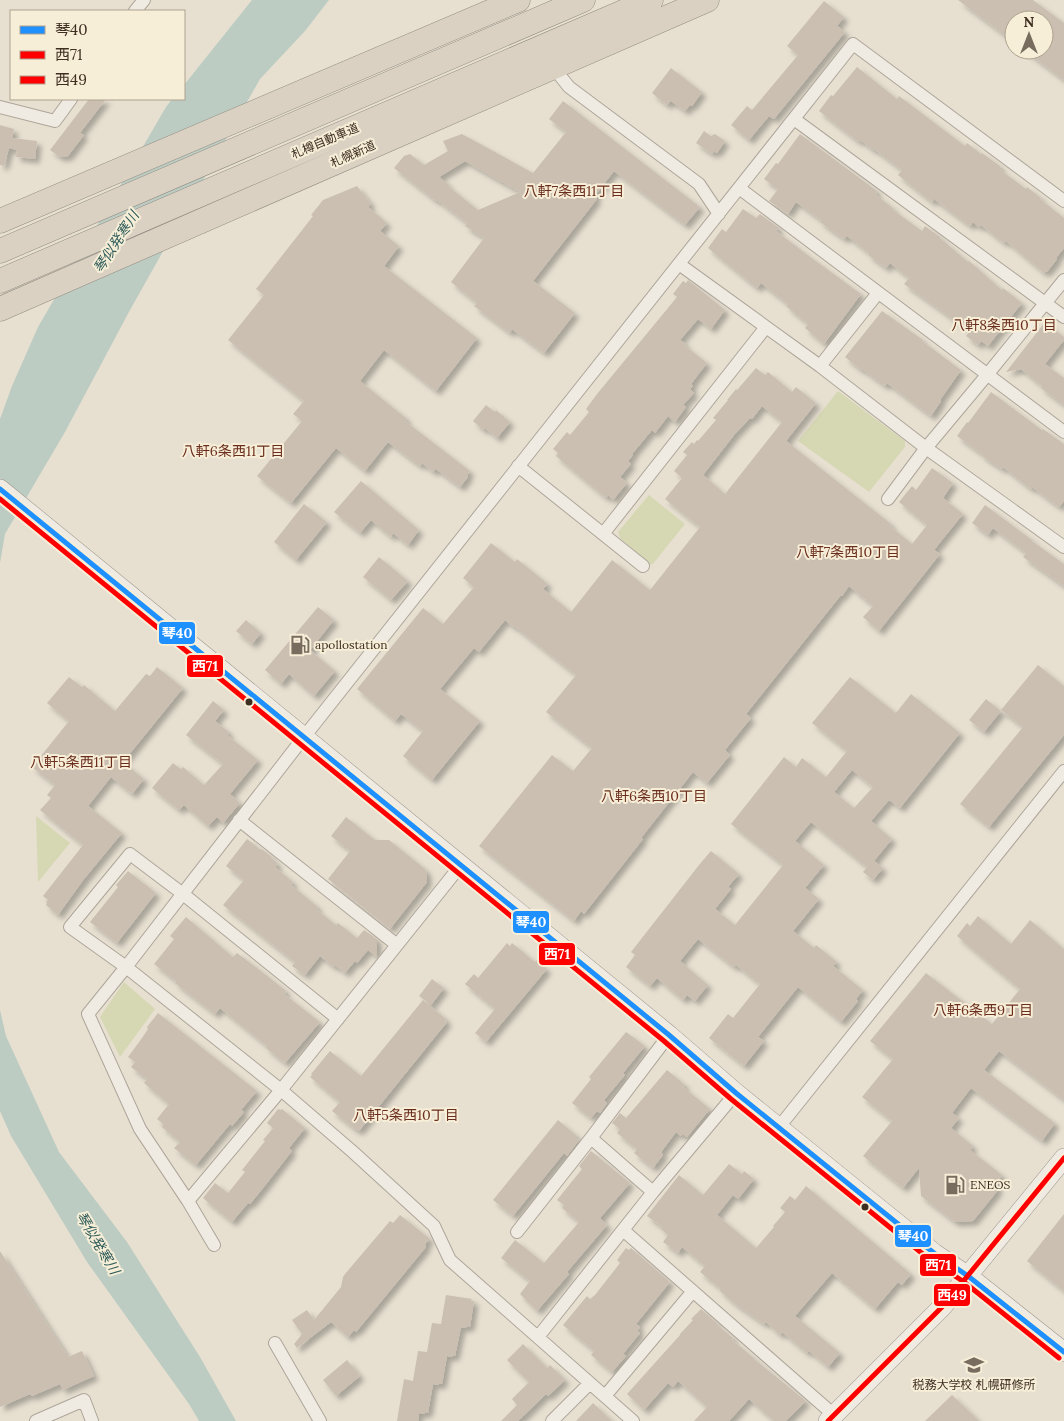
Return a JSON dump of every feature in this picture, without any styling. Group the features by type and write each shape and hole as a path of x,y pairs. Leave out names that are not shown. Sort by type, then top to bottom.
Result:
{"highway":[{"path":"0,221 518,0"},
{"path":"0,251 584,0"},
{"name":"札樽自動車道","path":"0,281 651,0"},
{"name":"札幌新道","path":"2,308 707,0"}],"main road":[{"path":"0,489 669,1035 779,1128 934,1253 968,1276 1064,1352"},
{"path":"831,1418 942,1306 1064,1158"}],"street":[{"path":"214,1245 140,1129 88,1014 304,737 853,44 1064,201"},
{"path":"554,67 569,87 699,184 718,214"},
{"path":"0,107 55,121 70,100"},
{"path":"794,119 1064,317"},
{"path":"739,188 1064,432"},
{"path":"679,264 820,366 926,448 1064,547"},
{"path":"888,499 926,448 1064,280"},
{"path":"820,366 878,293"},
{"path":"603,534 766,328"},
{"path":"518,466 643,566"},
{"path":"779,1128 1064,771"},
{"path":"239,820 397,945"},
{"path":"338,1019 183,894 130,854 70,928 126,967 281,1090 354,1152 434,1226 450,1260 633,1421"},
{"path":"188,1202 281,1090 461,865"},
{"path":"517,1232 669,1035"},
{"path":"538,1337 653,1192 736,1093"},
{"path":"591,1138 653,1192"},
{"path":"623,1230 693,1291 831,1418"},
{"path":"605,1396 693,1291"},
{"path":"275,1343 320,1421"},
{"path":"552,1421 590,1383"},
{"path":"36,1421 84,1400 92,1421"}],"green space":[{"path":"838,391 905,441 905,447 869,492 798,441"},
{"path":"649,495 685,524 652,565 620,538 618,532"},
{"path":"36,816 70,843 38,882"},
{"path":"124,982 155,1009 120,1057 100,1017"}],"water":[{"name":"琴似発寒川","path":"252,0 329,0 305,31 260,79 130,310 65,432 5,534 0,563 0,419 12,386 38,327 166,107 171,100 185,100 185,84"},
{"name":"琴似発寒川","path":"0,1010 6,1036 59,1152 127,1242 200,1357 236,1421 199,1421 189,1404 87,1262 11,1136 0,1111"}],"building":[{"path":"958,0 1033,0 1046,10 1004,10 1004,34"},
{"path":"824,1 844,17 837,26 845,32 774,119 769,116 749,140 731,125 747,106 752,110 798,55 787,46"},
{"path":"1054,16 1064,23 1064,80 1037,60 1054,60"},
{"path":"857,67 897,99 899,96 965,146 967,143 982,153 1001,167 999,169 1026,189 1027,187 1064,218 1064,248 1047,272 1045,271 1044,273 1006,241 1004,243 981,225 979,227 973,222 970,226 934,199 932,202 898,175 902,170 874,149 860,140 859,142 819,111"},
{"path":"671,68 702,92 692,106 690,105 685,111 671,101 667,105 652,93"},
{"path":"88,100 105,100 80,133 84,135 68,156 60,157 50,150"},
{"path":"563,101 700,207 685,225 614,171 594,197 597,199 533,281 575,313 544,353 512,329 510,333 474,306 477,303 451,282 484,238 465,226 467,223 394,168 404,156 410,154 424,165 448,151 443,141 462,134 533,173 566,132 549,119","holes":["465,161 520,192 478,210 439,177"]},
{"path":"0,125 14,129 12,138 37,141 35,159 16,157 17,150 9,148 4,166 0,165"},
{"path":"704,131 711,136 715,134 725,141 717,153 714,151 712,154 696,143"},
{"path":"800,134 877,191 875,194 893,210 922,231 925,226 1002,290 1003,288 1022,303 988,346 981,341 978,345 966,336 970,331 904,284 909,278 890,263 886,268 847,236 844,239 796,202 788,214 769,201 778,189 764,179 776,163 778,164"},
{"path":"357,186 371,204 368,207 387,223 380,231 399,246 384,266 477,338 436,391 384,350 360,381 407,419 405,421 470,471 460,487 436,469 433,472 422,463 420,466 388,442 365,471 336,448 291,503 257,476 302,421 293,414 304,401 228,340 264,295 256,289 313,216 311,215 323,200"},
{"path":"743,209 756,218 760,214 779,228 776,231 861,294 824,344 805,328 808,324 786,306 788,304 761,283 757,288 708,248 722,229 726,232"},
{"path":"688,280 725,310 711,329 698,319 680,340 707,363 691,384 693,386 690,389 694,393 683,405 686,407 675,422 668,416 655,433 652,430 632,454 628,461 631,464 620,477 627,483 613,500 608,495 606,498 556,456 558,453 553,449 567,432 570,435 589,412 586,409 597,394 677,297 673,294 683,281 686,283"},
{"path":"882,311 961,370 931,416 887,383 885,386 845,357"},
{"path":"1045,322 1064,337 1064,340 1045,364 1064,378 1064,405 1041,388 1042,386 1021,369 1006,372"},
{"path":"756,368 765,375 768,372 792,392 796,387 816,403 786,441 891,524 890,526 912,544 927,525 899,502 912,486 916,490 932,468 953,483 943,498 963,514 934,550 940,554 879,631 863,617 873,606 849,586 746,714 751,718 725,750 730,755 707,783 693,772 584,914 581,911 574,921 479,846 552,755 573,771 592,748 546,712 576,675 505,620 479,652 474,648 440,689 480,721 432,780 403,756 423,731 401,714 395,721 357,689 423,608 443,624 474,587 463,578 491,543 515,562 517,559 548,584 543,589 571,612 612,560 650,590 700,527 665,499 682,478 674,471 687,455 683,452 692,442 694,444 698,441 716,420 713,418","holes":["762,406 782,422 725,494 703,475 734,435 750,418 752,419"]},
{"path":"991,392 1064,444 1064,501 1059,507 1032,487 1031,489 1003,467 1002,469 982,456 957,436"},
{"path":"486,405 495,412 496,410 510,422 497,438 485,428 483,430 473,421"},
{"path":"361,481 419,530 408,545 393,533 391,537 371,520 360,533 334,512"},
{"path":"304,504 327,522 296,560 274,542"},
{"path":"985,505 1064,564 1064,586 1023,557 1026,553 993,528 988,535 972,523"},
{"path":"379,557 408,581 391,600 363,577"},
{"name":"apollostation","path":"318,607 334,620 310,650 335,671 314,696 289,674 281,684 265,670"},
{"path":"246,620 261,633 252,644 236,631"},
{"path":"1038,665 1064,686 1064,735 989,827 960,804 1023,727 1001,710"},
{"path":"157,667 183,688 123,762 144,779 132,794 111,777 88,806 122,833 84,879 58,915 46,905 48,900 43,896 83,845 40,810 51,798 47,795 55,785 32,767 69,721 47,703 69,677 82,687 84,685 115,711 146,674 150,676"},
{"path":"850,677 896,713 911,694 960,733 900,808 889,800 871,821 892,839 874,861 883,868 873,880 863,872 867,867 811,822 795,841 824,865 805,888 819,899 793,931 814,948 816,945 837,962 833,966 863,990 856,999 858,1001 841,1022 798,987 758,1037 764,1041 744,1066 709,1038 728,1014 733,1018 760,984 736,965 734,967 698,939 680,961 708,985 695,1001 687,995 683,1000 657,978 650,986 626,967 635,955 631,952 711,851 739,874 728,887 731,889 715,909 735,925 783,865 731,824 784,757 796,767 802,758 826,777 847,751 812,723","holes":["852,770 873,787 854,808 834,792"]},
{"path":"986,699 1001,711 984,732 969,720"},
{"path":"213,701 224,710 215,721 229,732 227,735 258,760 230,794 240,803 223,823 217,817 208,826 184,805 179,810 152,788 173,763 181,769 183,767 204,785 223,764 186,735"},
{"path":"346,817 375,840 389,840 425,869 427,874 427,882 390,929 328,879 350,851 331,836"},
{"path":"247,839 272,857 278,864 275,867 293,882 291,885 336,925 338,923 357,938 364,930 377,939 377,957 368,950 345,973 320,956 305,975 292,966 295,962 223,905 244,880 226,866"},
{"path":"128,871 156,893 117,943 90,922 118,887 116,885"},
{"path":"978,916 1011,944 1030,920 1064,949 1064,1100 999,1051 984,1070 1055,1123 1042,1141 971,1088 952,1113 959,1118 951,1128 973,1146 970,1150 1002,1175 996,1183 998,1190 973,1221 955,1222 921,1196 919,1168 903,1188 863,1156 892,1121 862,1097 893,1059 870,1041 926,973 992,1024 1020,989 957,936 967,923 970,926"},
{"path":"186,917 233,957 237,953 257,968 286,991 284,994 320,1022 285,1063 220,1008 215,1014 154,964 174,939 170,936"},
{"path":"507,943 510,946 512,943 535,962 536,960 547,969 486,1042 475,1033 495,1009 465,984 474,974 478,978"},
{"path":"432,979 444,988 431,1005 419,996"},
{"path":"423,1000 446,1019 447,1022 359,1131 356,1130 332,1111 340,1102 310,1077 311,1074 330,1051 361,1076"},
{"path":"158,1013 257,1091 241,1110 244,1112 232,1126 230,1124 196,1165 174,1148 180,1142 162,1127 163,1124 157,1119 169,1104 144,1083 147,1079 131,1067 135,1062 128,1057"},
{"path":"626,1032 645,1046 623,1073 625,1075 604,1100 607,1103 600,1113 597,1111 591,1118 572,1103 591,1079 589,1077"},
{"path":"667,1070 685,1085 683,1087 710,1109 687,1137 683,1134 681,1136 676,1132 661,1152 663,1155 653,1168 634,1153 637,1149 617,1133 620,1129 612,1123 620,1113 626,1118"},
{"path":"278,1109 282,1109 305,1128 289,1148 292,1151 250,1204 248,1203 232,1222 203,1198 215,1183 228,1193 245,1172 242,1170 273,1128 267,1123"},
{"path":"558,1120 577,1136 575,1138 579,1140 567,1156 564,1153 513,1216 493,1200"},
{"path":"591,1151 630,1183 600,1218 607,1225 537,1311 520,1294 530,1281 501,1258 515,1240 544,1263 579,1222 562,1208 564,1205 557,1200 582,1169 579,1166"},
{"path":"729,1164 742,1174 744,1171 754,1179 738,1199 733,1195 717,1215 756,1248 785,1212 780,1208 790,1196 795,1200 806,1186 911,1274 902,1285 898,1282 875,1309 832,1273 795,1316 840,1353 828,1367 809,1351 807,1353 782,1332 780,1335 766,1322 764,1324 734,1303 719,1290 721,1289 700,1272 705,1266 682,1247 678,1253 663,1242 668,1235 661,1229 662,1227 647,1216 679,1175 703,1195"},
{"path":"1064,1214 1064,1291 1027,1261"},
{"path":"400,1215 430,1239 425,1244 426,1247 356,1332 354,1330 348,1337 331,1322 297,1348 294,1344 302,1334 292,1320 307,1310 314,1320 341,1287 345,1274 390,1221 393,1223"},
{"path":"626,1248 629,1250 631,1248 670,1282 636,1324 640,1327 637,1331 640,1333 623,1354 626,1356 612,1372 591,1355 594,1351 563,1325 587,1296 590,1299 595,1295 620,1263 617,1260"},
{"path":"0,1251 68,1357 82,1351 94,1376 63,1390 60,1384 0,1407"},
{"path":"446,1295 472,1299 471,1301 474,1301 470,1327 461,1327 455,1356 447,1356 442,1384 433,1384 428,1413 419,1413 418,1421 397,1421 404,1379 413,1381 418,1351 427,1352 432,1323 441,1324"},
{"path":"701,1309 733,1338 732,1340 806,1401 786,1421 774,1421 749,1399 729,1421 694,1421 707,1407 678,1381 673,1387 668,1383 644,1410 627,1394"},
{"path":"523,1344 547,1368 550,1365 565,1380 548,1396 546,1394 518,1421 501,1421 517,1405 512,1399 529,1382 507,1360"},
{"path":"347,1360 360,1376 336,1396 323,1380"},
{"path":"952,1395 979,1421 925,1421"},
{"path":"593,1403 612,1421 576,1421"}],"transit line":[{"name":"琴40","path":"0,489 669,1035 736,1093 934,1253 968,1276 1064,1352"},
{"name":"西71","path":"0,499 664,1041 731,1099 929,1259 964,1282 1059,1358"},
{"name":"西49","path":"828,1421 943,1306 1064,1158"}],"place":[{"name":"apollostation","path":"300,645"},
{"name":"ENEOS","path":"955,1185"},
{"name":"税務大学校 札幌研修所","path":"974,1365"}],"district":[{"name":"八軒7条西11丁目","path":"574,191"},
{"name":"八軒8条西10丁目","path":"1004,325"},
{"name":"八軒6条西11丁目","path":"233,451"},
{"name":"八軒7条西10丁目","path":"848,552"},
{"name":"八軒5条西11丁目","path":"81,762"},
{"name":"八軒6条西10丁目","path":"654,796"},
{"name":"八軒6条西9丁目","path":"983,1010"},
{"name":"八軒5条西10丁目","path":"406,1115"}]}
